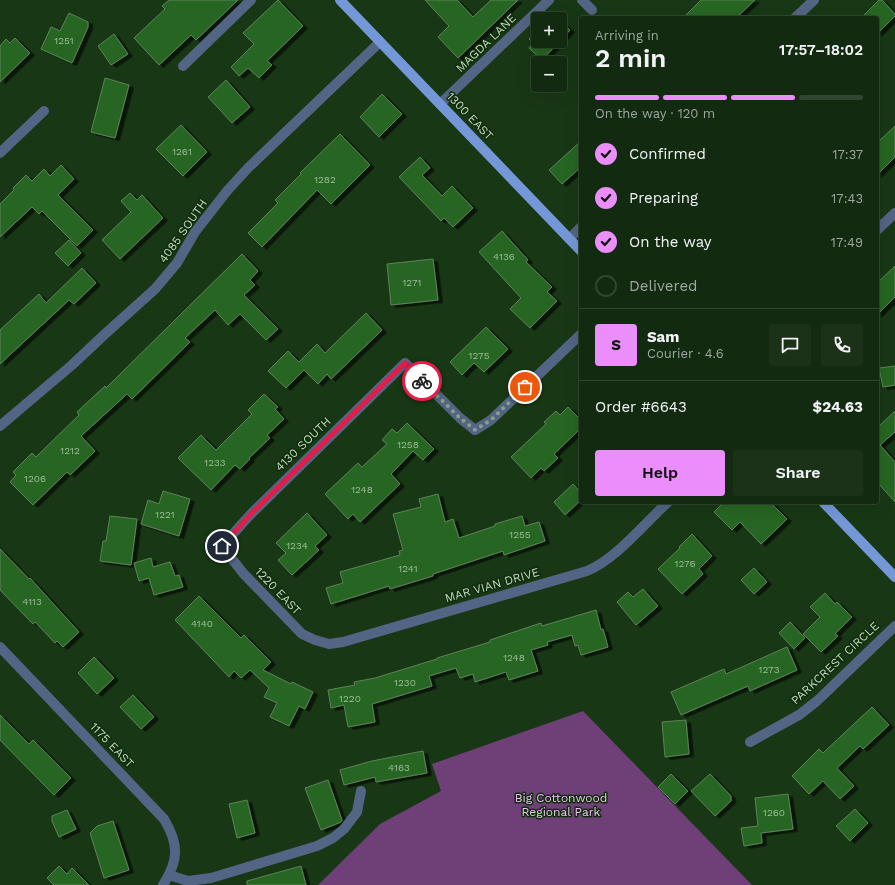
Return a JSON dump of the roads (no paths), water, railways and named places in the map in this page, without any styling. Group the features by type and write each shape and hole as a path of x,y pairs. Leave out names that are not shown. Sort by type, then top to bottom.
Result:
{"main road":[{"name":"1300 EAST","path":"340,0 579,249"},
{"path":"825,504 895,577"}],"street":[{"path":"183,66 251,0"},
{"name":"MAGDA LANE","path":"440,104 549,0"},
{"path":"582,0 592,10"},
{"path":"797,16 814,0"},
{"name":"4085 SOUTH","path":"0,426 72,365 167,277 195,232 227,191 248,168 380,42"},
{"path":"0,153 44,111"},
{"path":"879,228 895,213"},
{"path":"569,239 579,229"},
{"name":"4130 SOUTH","path":"222,546 250,515 405,363 460,418 475,430 491,420 579,336"},
{"name":"MAR VIAN DRIVE","path":"302,634 329,644 343,642 587,571 610,558 666,504"},
{"name":"1220 EAST","path":"222,546 243,573 302,634"},
{"name":"PARKCREST CIRCLE","path":"750,742 805,711 895,626"},
{"name":"1175 EAST","path":"0,648 164,819 173,834 176,852 174,864 163,885"},
{"path":"169,875 188,881 211,878 317,846 333,838 344,829 357,812 361,791"}],"park label":[{"name":"Big Cottonwood Regional Park","path":"561,805"}]}
